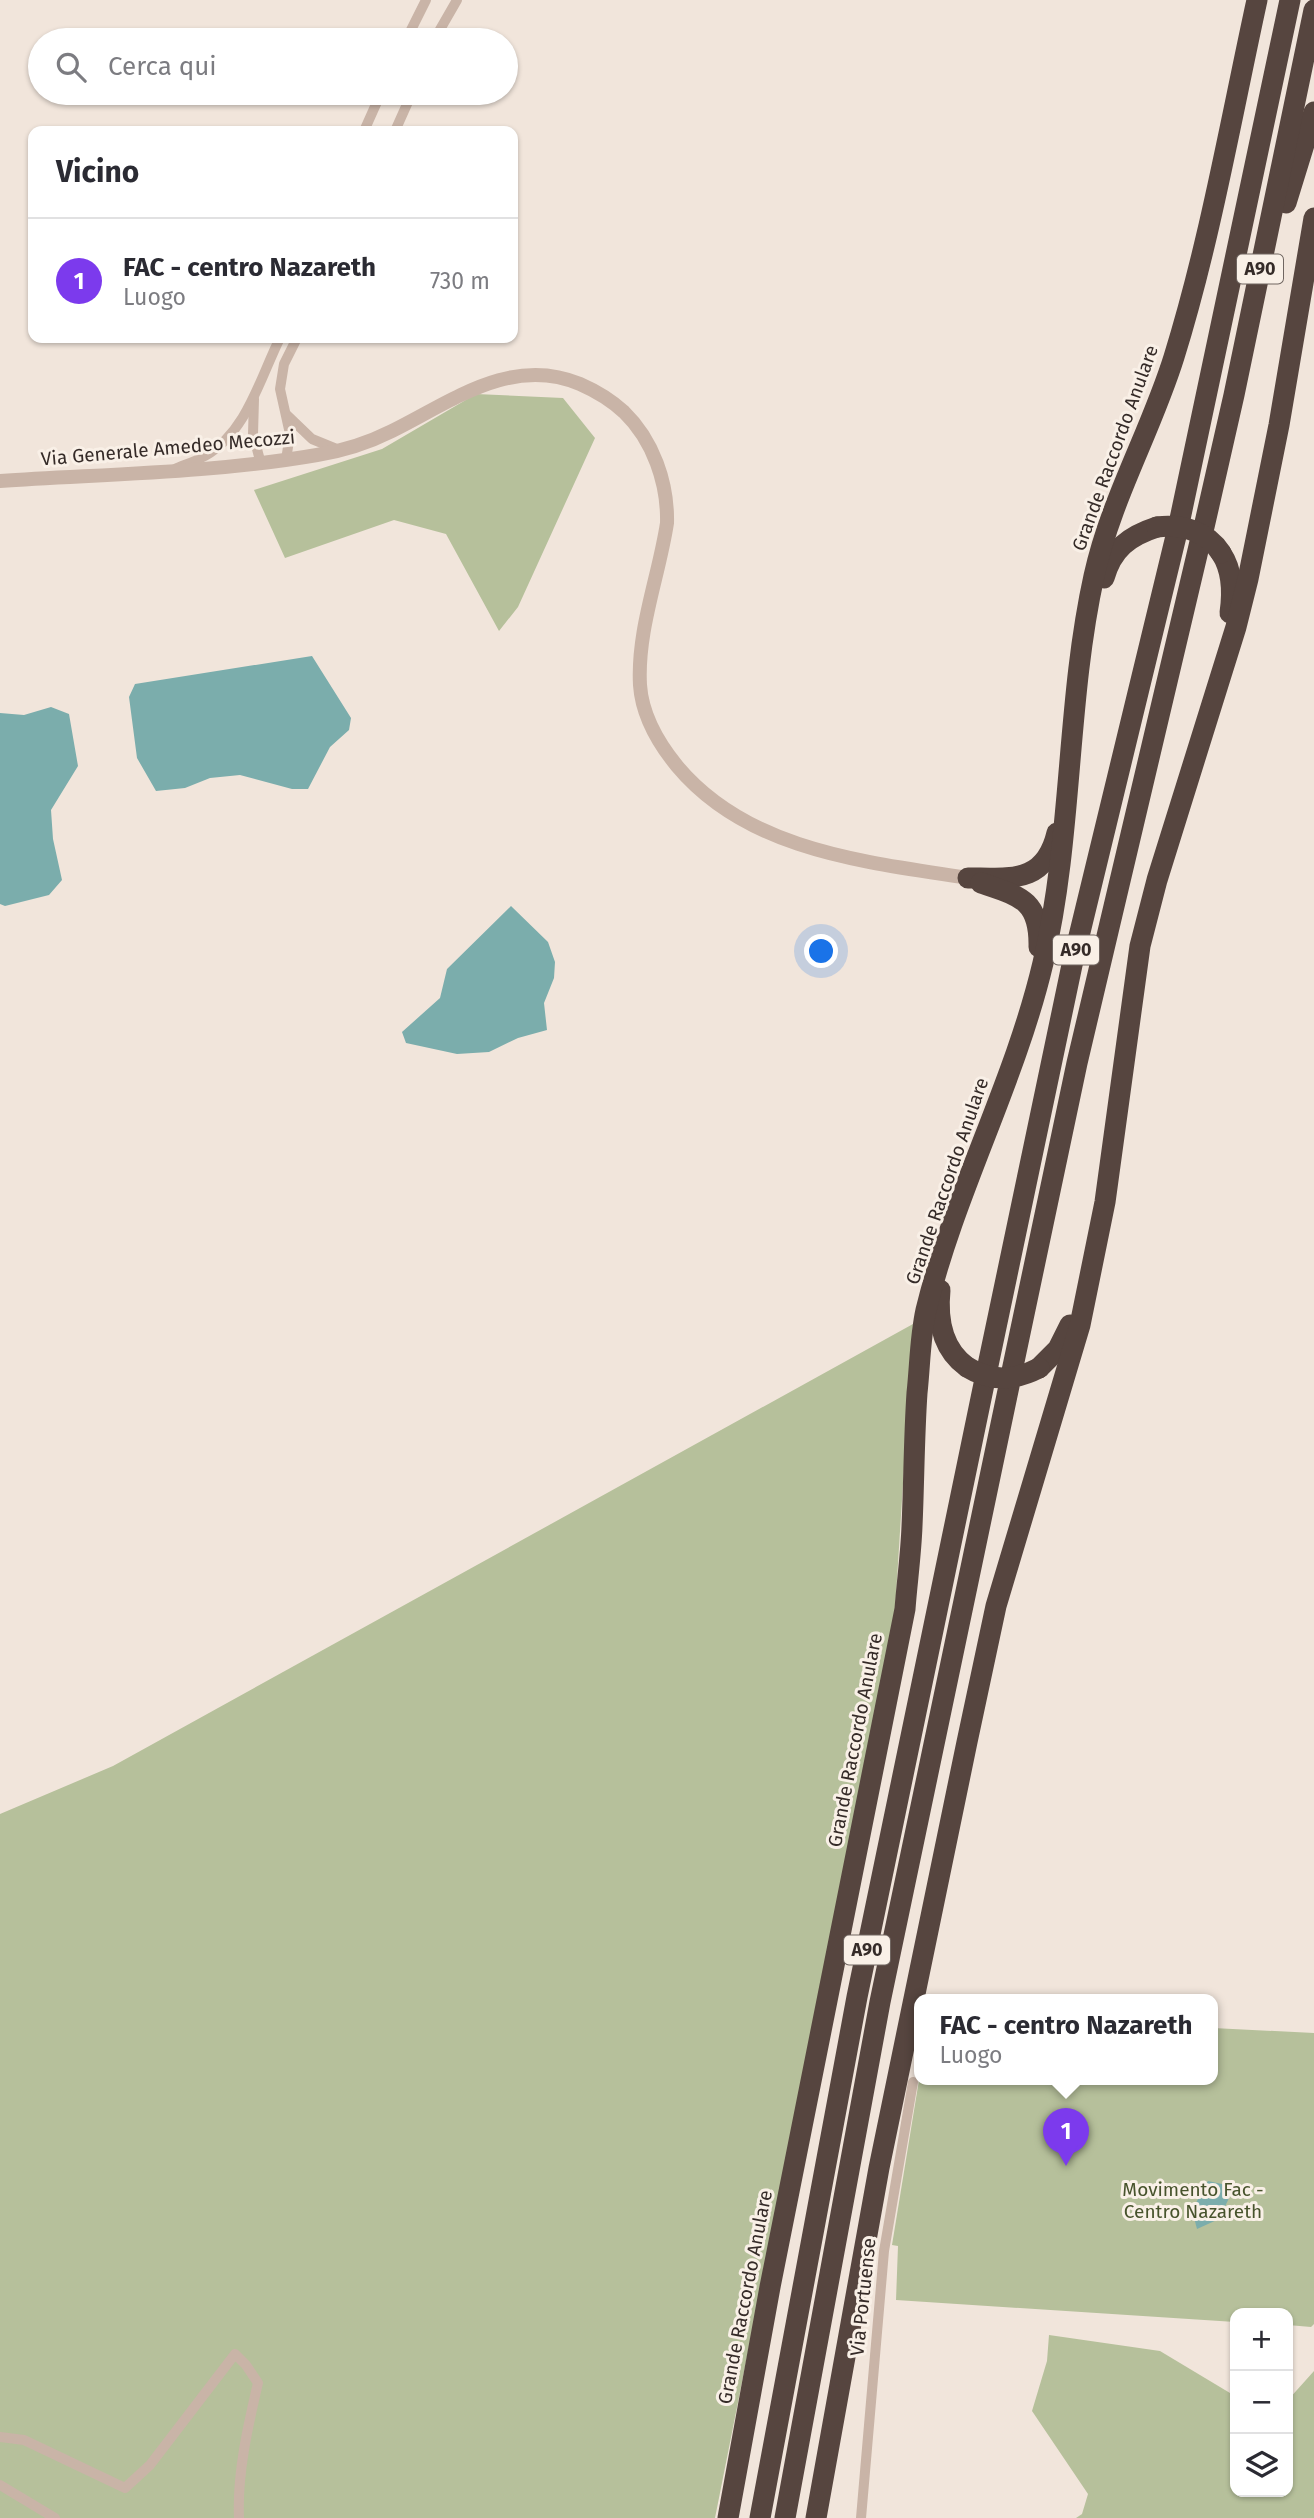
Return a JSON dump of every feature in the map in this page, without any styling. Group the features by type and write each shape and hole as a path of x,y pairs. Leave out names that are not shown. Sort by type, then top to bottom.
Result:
{"highway":[{"name":"Grande Raccordo Anulare","path":"728,2518 769,2287 905,1609 912,1530 914,1436 921,1341 928,1305 953,1223 1031,1011 1052,923 1062,861 1070,744 1095,572 1110,522 1173,359 1210,216 1257,0"},
{"path":"1252,180 1252,125 1275,0"},
{"name":"A90","path":"760,2518 854,2010 979,1374 1252,180 1290,0"},
{"name":"A90","path":"785,2518 880,2002 1010,1378 1080,1050 1202,534 1314,10"},
{"path":"1249,322 1314,112"},
{"path":"916,1994 996,1606 1080,1325 1109,1175 1140,946 1157,880 1248,579 1314,218"},
{"path":"1031,1011 1049,959 1060,911 1068,863 1093,633 1105,574 1119,547 1129,538 1171,526 1181,527 1208,539 1221,553 1228,566 1231,582 1225,660"},
{"path":"968,878 1024,876 1038,869 1047,860 1058,832 1070,744"},
{"path":"968,878 1020,899 1028,904 1035,914 1039,926 1039,946 1031,1011"},
{"path":"953,1223 941,1282 940,1315 943,1334 949,1349 979,1374 998,1379 1013,1378 1039,1368 1051,1357 1065,1338 1094,1250"},
{"path":"816,2518 880,2168 914,2003"}],"street":[{"path":"412,28 426,0"},
{"path":"441,28 457,0"},
{"path":"365,126 375,105"},
{"path":"397,126 407,105"},
{"path":"173,469 205,456 226,440 254,399 278,343"},
{"path":"286,460 290,434 280,389 284,365 295,343"},
{"name":"Via Generale Amedeo Mecozzi","path":"0,481 261,464 342,451 391,432 469,391 506,377 533,374 561,378 593,390 627,415 642,434 652,452 664,490 667,508 664,541 640,651 640,689 657,737 671,759 713,800 748,824 771,835 886,865 968,878"},
{"path":"254,399 253,434 261,464"},
{"path":"285,413 312,439 342,451"},
{"name":"Via Portuense","path":"860,2518 884,2251 913,2082"},
{"path":"0,2437 24,2440 125,2488 150,2465 235,2354 258,2383 248,2425 238,2503 239,2518"},
{"path":"0,2485 55,2518"}],"green space":[{"path":"476,394 563,398 595,438 518,607 499,631 446,534 394,520 285,558 254,490 382,449"},
{"path":"913,1324 895,1611 715,2518 0,2518 0,1814 113,1766"},
{"name":"Movimento Fac - Centro Nazareth","path":"1218,2028 1314,2033 1314,2324 1311,2327 1293,2325 1293,2308 1230,2308 1230,2322 896,2300 898,2246 892,2245 918,2085 1218,2085"},
{"path":"1049,2335 1160,2351 1230,2393 1230,2497 1293,2497 1293,2394 1314,2371 1314,2518 1076,2518 1082,2514 1088,2494 1032,2411 1047,2361"}],"water":[{"path":"312,656 351,718 349,730 330,747 308,789 292,789 240,775 210,778 185,788 156,791 137,758 129,697 135,684"},
{"path":"51,707 69,714 78,766 51,810 53,839 62,880 49,895 5,906 0,904 0,713 24,715"},
{"path":"511,906 548,942 555,962 554,978 544,1003 547,1030 518,1038 489,1052 457,1054 406,1043 402,1032 440,998 447,969"},
{"path":"1208,2181 1222,2184 1230,2196 1219,2219 1197,2229 1192,2210"}],"place":[{"name":"FAC - centro Nazareth","path":"1066,2166"}]}
